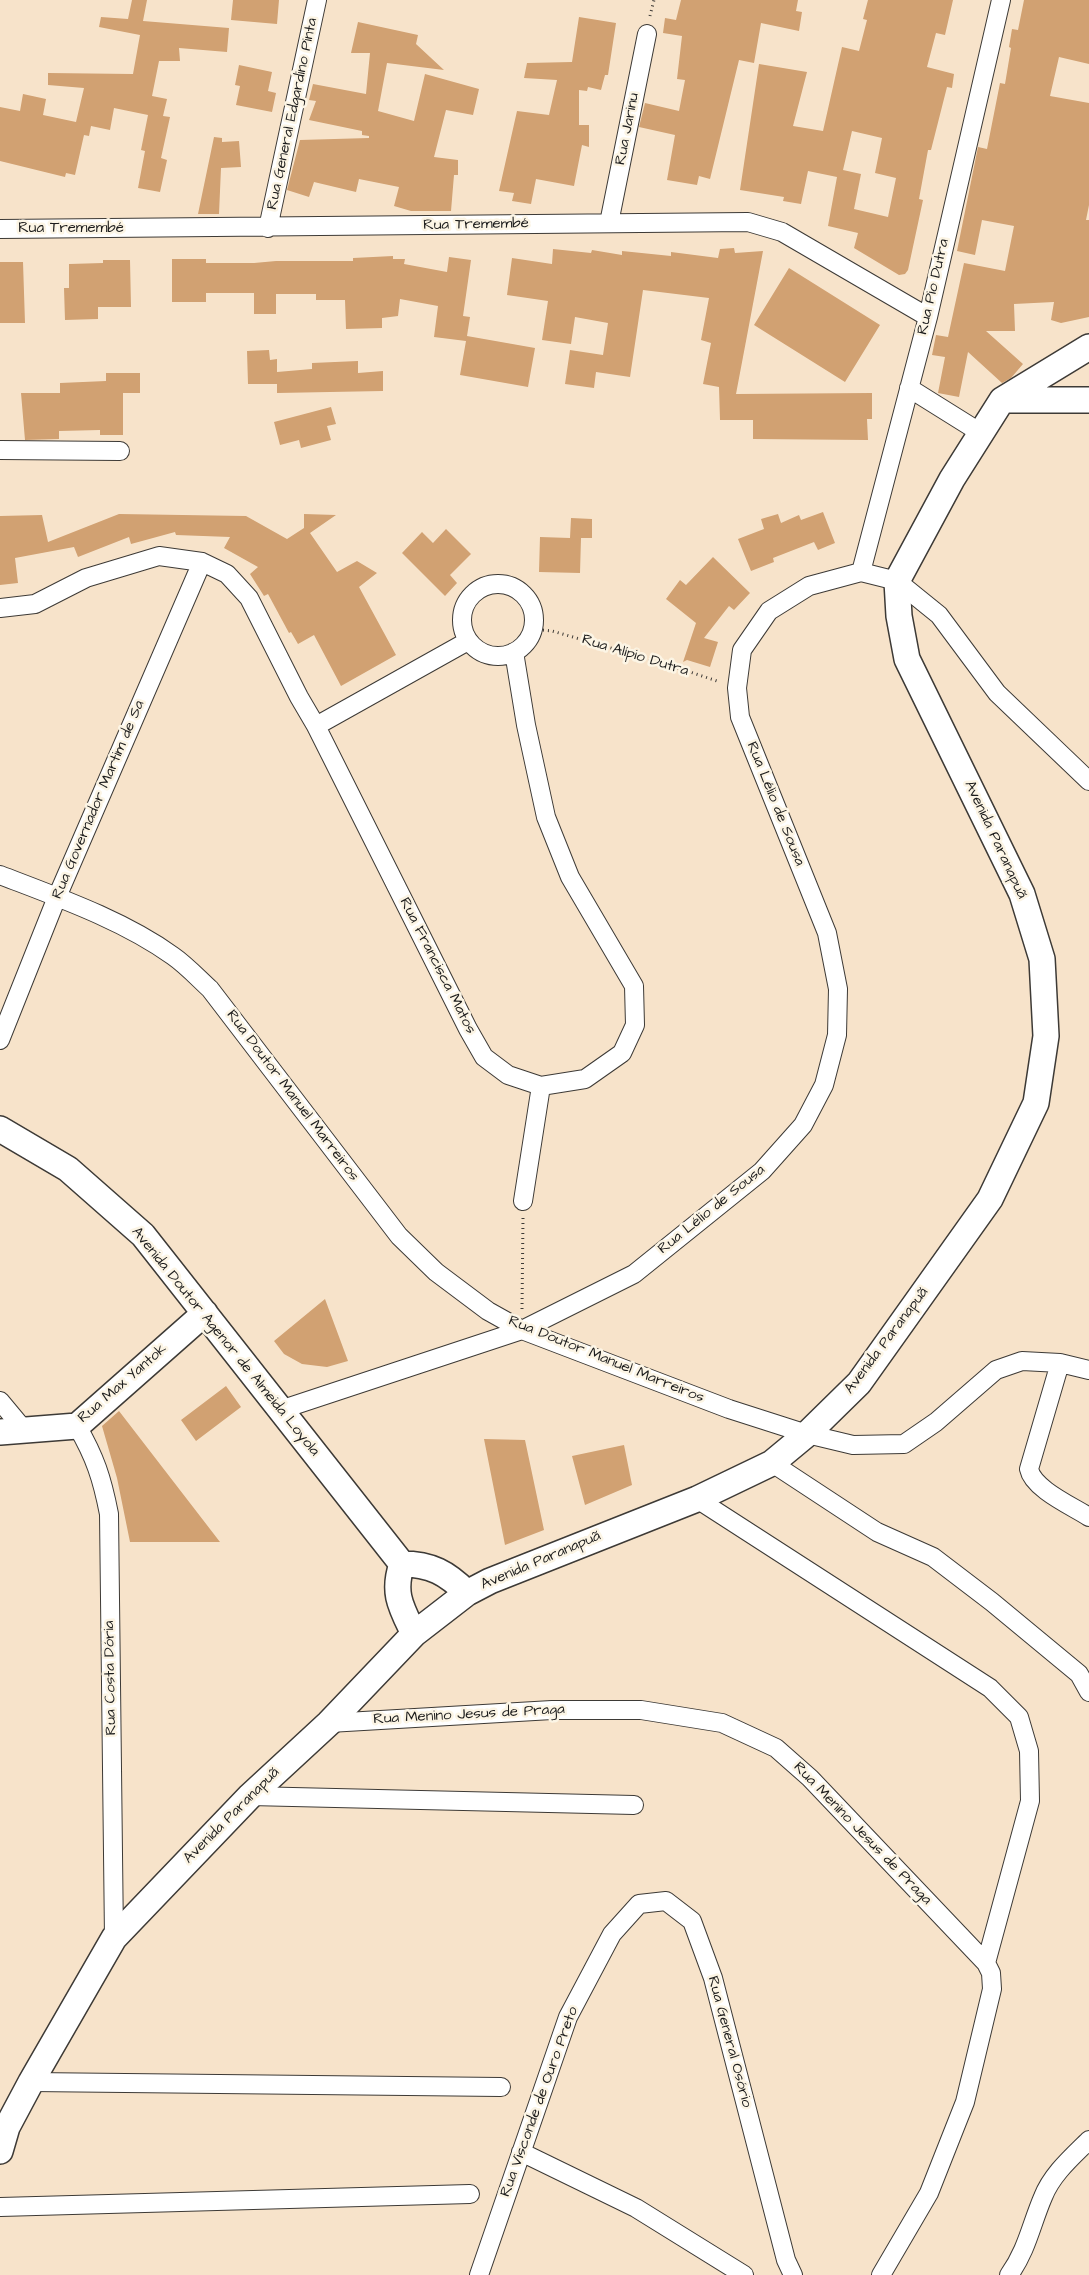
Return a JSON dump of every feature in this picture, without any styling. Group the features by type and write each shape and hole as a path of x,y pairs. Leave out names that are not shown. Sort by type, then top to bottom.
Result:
{"street":[{"name":"Rua General Edgardino Pinta","path":"268,228 317,0"},
{"name":"Rua Pio Dutra","path":"861,572 928,317 1001,0"},
{"name":"Rua Jarinu","path":"609,223 647,34"},
{"name":"Rua Tremembé","path":"0,229 268,228 748,222 782,232 928,317"},
{"path":"1089,348 1002,400 952,479 896,581 939,615 997,693 1089,781"},
{"path":"909,388 981,433"},
{"path":"1002,400 1089,400"},
{"path":"0,450 120,451"},
{"name":"Rua Francisca Matos","path":"0,608 35,604 86,578 159,556 202,562 227,574 249,598 484,1057 508,1075 542,1086 586,1079 622,1053 635,1025 634,986 570,877 546,816 526,725 514,652"},
{"name":"Rua Governador Martim de Sa","path":"0,1040 57,897 202,562"},
{"name":"Rua Lélio de Sousa","path":"280,1410 522,1330 634,1274 762,1172 803,1125 824,1085 838,1035 838,989 827,933 740,717 737,688 742,650 769,611 809,586 861,572 896,581"},
{"name":"Avenida Paranapuã","path":"2,2135 114,1938 250,1796 329,1723 414,1634 467,1593 490,1581 697,1499 772,1463 807,1434 859,1383 990,1199 1036,1103 1046,1036 1042,959 1022,894 908,659 899,616 896,581"},
{"path":"491,585 511,586 527,599 532,608 533,629 522,646 514,652 504,656 484,654 468,641 463,632 462,622 466,602 481,588 491,585"},
{"path":"316,726 468,641"},
{"name":"Rua Doutor Manuel Marreiros","path":"0,875 57,897 140,934 174,956 210,989 400,1236 436,1272 451,1284 488,1311 522,1330 729,1409 807,1434 853,1445 904,1444 936,1422 996,1370 1022,1360 1060,1363 1089,1370"},
{"path":"523,1201 542,1086"},
{"name":"Avenida Doutor Agenor de Almeida Loyola","path":"0,1129 68,1170 144,1235 402,1564"},
{"name":"Rua Max Yantok","path":"0,1432 77,1426 205,1312"},
{"path":"1060,1363 1029,1469 1030,1476 1037,1485 1089,1516"},
{"path":"0,1401 25,1431"},
{"name":"Rua Costa Dória","path":"77,1426 94,1456 103,1481 109,1514 114,1938"},
{"path":"772,1463 877,1532 934,1558 992,1602 1079,1674 1089,1692"},
{"path":"697,1499 990,1688 1019,1717 1029,1751 1030,1801 986,1963"},
{"path":"414,1634 397,1594 397,1579 402,1564 426,1565 446,1576 467,1593"},
{"name":"Rua Menino Jesus de Praga","path":"329,1723 552,1710 641,1710 722,1723 776,1748 810,1778 986,1963 992,1973 992,1989 965,2102 929,2193 881,2275"},
{"path":"250,1796 634,1805"},
{"name":"Rua General Osório","path":"612,1934 639,1904 666,1901 692,1921 713,1978 790,2268"},
{"name":"Rua Visconde de Ouro Preto","path":"480,2275 520,2152 568,2017 612,1934"},
{"path":"32,2082 501,2087"},
{"path":"1009,2275 1022,2258 1043,2195 1058,2172 1089,2140"},
{"path":"520,2152 636,2208 744,2275"},
{"path":"0,2207 470,2194"}],"path":[{"name":"Rua Alípio Dutra","path":"533,629 552,631 663,662 737,688"},
{"path":"522,1330 523,1201"}],"building":[{"path":"132,0 147,0 143,21 229,28 227,52 179,48 180,61 159,61 152,96 167,99 163,116 170,117 161,158 167,160 160,192 138,188 145,151 141,150 148,115 114,108 110,130 91,126 89,136 84,135 75,175 66,173 65,177 0,161 0,107 20,111 23,94 46,99 43,115 76,122 84,88 48,85 48,73 133,74 140,35 99,27 101,17 128,19"},
{"path":"233,0 279,0 277,24 231,20"},
{"path":"681,0 798,0 796,11 802,12 799,31 761,23 754,63 739,60 710,179 699,176 697,185 667,180 675,135 639,127 645,103 679,111 685,80 677,79 682,36 663,33 665,18 676,20"},
{"path":"868,0 953,0 945,35 936,33 927,67 954,74 952,88 947,87 931,150 928,150 919,199 923,200 908,270 905,274 899,275 854,248 858,233 828,226 837,177 808,171 801,204 783,201 784,197 740,190 759,64 807,72 793,126 823,131 842,47 859,51 867,20 863,19","holes":["852,131 882,138 875,173 896,178 888,217 854,209 861,174 843,170"]},
{"path":"1024,0 1089,0 1089,64 1059,57 1050,96 1089,103 1089,205 1086,220 1089,220 1089,317 1061,323 1051,320 1054,302 1014,304 1015,331 986,331 1023,364 1011,378 1002,383 968,352 959,397 938,393 945,357 932,355 936,335 948,337 964,263 1005,271 1014,226 982,220 975,255 957,251 978,147 987,149 1000,83 1005,84 1012,29 1018,30"},
{"path":"579,17 616,23 608,75 605,75 601,90 588,87 587,91 579,90 579,125 589,125 589,147 582,145 574,186 536,179 531,204 512,201 514,193 499,191 517,111 549,115 557,80 524,78 527,63 572,62"},
{"path":"358,22 418,35 416,44 444,70 387,63 378,111 414,121 425,74 479,89 473,115 446,110 434,157 458,160 458,175 454,175 451,211 411,211 394,206 399,187 359,179 356,192 314,182 309,197 287,190 300,140 369,138 369,136 362,135 362,131 309,120 316,101 309,100 313,84 366,94 370,53 351,53"},
{"path":"239,65 272,72 268,91 276,93 272,112 236,105 240,86 235,85"},
{"path":"214,137 222,138 222,142 239,141 241,167 221,168 219,214 198,214"},
{"path":"734,248 735,253 763,251 736,394 872,393 872,419 867,419 868,440 753,439 753,420 720,420 719,387 703,384 711,343 701,340 709,298 643,290 630,377 596,372 594,388 565,384 570,350 603,355 608,323 575,317 571,344 542,340 548,301 507,295 512,258 552,264 553,249 591,253 592,250 622,255 622,251 671,256 671,252 718,258 720,249"},
{"path":"393,256 393,259 405,259 404,264 447,272 449,257 471,260 463,316 470,317 467,336 535,348 528,387 460,375 466,341 434,337 438,306 400,299 398,316 382,318 382,328 346,329 345,300 316,300 316,294 276,294 276,314 254,314 254,293 206,293 206,302 172,302 172,259 206,259 206,263 254,263 276,261 353,261 353,258"},
{"path":"103,260 130,260 131,307 98,307 98,319 65,320 64,288 69,288 69,264 103,263"},
{"path":"0,262 23,262 25,323 0,323"},
{"path":"789,268 880,325 845,382 754,325"},
{"path":"269,350 270,360 277,359 277,384 248,384 247,351"},
{"path":"358,361 358,373 383,371 383,391 277,393 277,372 312,369 312,363"},
{"path":"106,373 140,373 140,393 123,393 123,435 100,435 100,430 59,431 59,439 25,440 21,393 60,393 60,383 106,381"},
{"path":"331,407 336,424 327,426 331,440 301,448 299,440 280,445 274,422"},
{"path":"823,512 835,543 818,550 814,542 773,558 774,562 751,571 738,539 764,529 761,519 778,514 781,523 799,515 801,520"},
{"path":"119,514 246,516 287,539 304,528 304,514 336,515 310,533 337,572 357,561 377,573 359,587 396,655 341,686 314,635 298,644 291,632 289,633 268,594 264,596 250,574 258,567 224,548 230,537 176,535 175,532 131,544 129,537 78,557 74,547 15,558 18,583 0,585 0,516 42,515 48,542"},
{"path":"571,518 592,519 592,538 581,538 580,573 539,572 540,537 570,538"},
{"path":"446,529 471,554 450,575 457,583 445,596 402,553 422,532 433,543"},
{"path":"713,557 750,593 734,610 729,606 704,638 718,642 710,667 687,660 683,662 696,623 666,599 680,580 686,585"},
{"path":"325,1299 348,1361 327,1367 302,1364 284,1354 274,1341"},
{"path":"226,1386 241,1407 196,1441 181,1420"},
{"path":"119,1411 220,1542 130,1542 117,1478 102,1426"},
{"path":"484,1439 525,1440 544,1530 505,1545"},
{"path":"624,1445 632,1485 585,1505 572,1456"}]}
